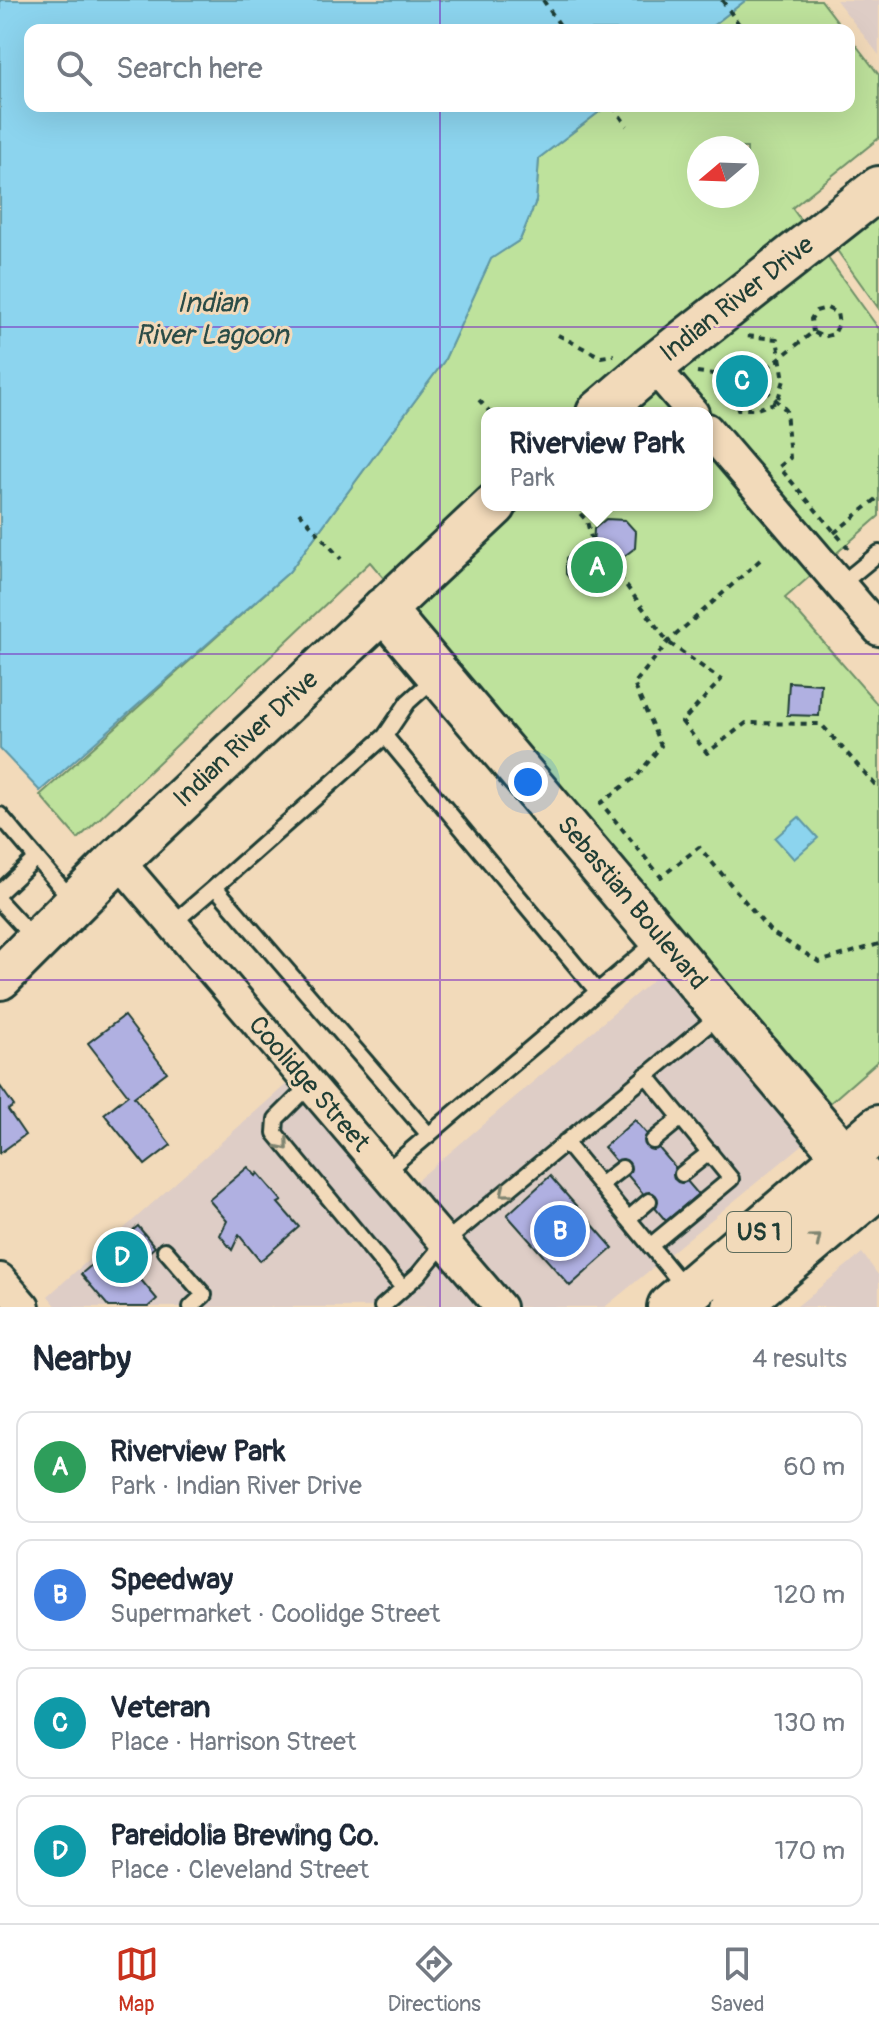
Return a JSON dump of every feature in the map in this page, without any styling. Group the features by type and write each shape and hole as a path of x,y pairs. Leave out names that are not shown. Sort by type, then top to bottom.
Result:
{"main road":[{"name":"US 1","path":"735,1307 869,1183 879,1128"},
{"name":"US 1","path":"679,1299 869,1183"}],"street":[{"name":"Indian River Drive","path":"607,407 668,368 879,188"},
{"path":"668,368 690,407"},
{"path":"713,436 879,630"},
{"name":"Indian River Drive","path":"0,978 118,860 489,511"},
{"name":"Sebastian Boulevard","path":"383,609 869,1183"},
{"name":"Coolidge Street","path":"118,860 500,1307"},
{"path":"0,1279 24,1307"}],"lane":[{"path":"840,585 879,553"},
{"path":"172,924 385,736 408,702 438,674"},
{"path":"385,736 597,991"},
{"path":"0,815 74,904"},
{"path":"0,892 36,858"},
{"path":"215,887 429,1135"},
{"path":"0,902 36,942"},
{"path":"385,1172 662,938"},
{"path":"382,1307 418,1275 445,1242 724,1011"},
{"path":"646,1075 731,1179 650,1246"},
{"path":"310,1085 276,1119 275,1133 403,1288"},
{"path":"653,1141 681,1118"},
{"path":"565,1142 650,1246 679,1299"},
{"path":"682,1174 710,1152"},
{"path":"600,1185 622,1168"},
{"path":"628,1219 649,1201"},
{"path":"165,1250 204,1295 191,1307"}],"path":[{"path":"543,0 559,24"},
{"path":"722,0 739,24"},
{"path":"617,112 627,126"},
{"path":"827,308 837,313 839,324 834,334 823,337 813,332 811,319 816,311 827,308"},
{"path":"813,332 767,368 766,390 786,410 790,458 779,467 850,550"},
{"path":"746,336 777,339 784,380 777,402"},
{"path":"731,376 746,359 767,368"},
{"path":"668,368 731,376 743,394"},
{"path":"743,394 766,390"},
{"path":"743,394 738,409 757,409 777,402"},
{"path":"479,400 485,407"},
{"path":"835,533 879,497"},
{"path":"578,511 587,521 593,546"},
{"path":"299,512 341,559"},
{"path":"605,557 668,642 721,680 682,722 707,753 746,723 821,724 879,789"},
{"path":"760,560 668,642 634,684 661,746 637,776 601,803 661,877 699,847 771,932 819,962 879,944"}],"shaded area":[{"path":"836,0 879,0 879,55 855,24"},
{"path":"668,967 812,1137 605,1307 57,1307 48,1296 308,1065 414,1183"},
{"path":"862,1253 879,1276 879,1307 796,1307"}],"green space":[{"path":"746,0 821,0 839,24 715,24"},
{"path":"855,44 879,75 879,138 792,208 879,329 879,516 785,598 879,706 879,1060 830,1103 370,562 78,839 40,795 289,572 444,361 491,258 520,240 536,201 539,158 599,112 855,112"},
{"path":"879,204 879,309 831,242"}],"water":[{"name":"Indian River Lagoon","path":"0,0 746,0 715,24 24,24 24,112 599,112 539,158 536,201 520,240 491,259 444,361 289,572 40,791 0,749"},
{"path":"799,817 818,838 794,859 775,838"}],"building":[{"path":"606,519 625,520 636,532 635,548 623,557 605,557 603,576 592,587 576,586 566,574 566,558 580,546 593,546 594,529"},
{"path":"789,682 821,684 819,716 787,715"},
{"path":"124,1016 167,1072 134,1097 171,1145 145,1165 104,1114 128,1095 88,1043"},
{"path":"0,1086 14,1106 8,1110 25,1135 0,1153"},
{"path":"635,1120 698,1194 666,1221 604,1147"},
{"path":"248,1167 256,1176 258,1173 282,1201 278,1203 299,1227 260,1261 239,1235 232,1250 220,1235 227,1221 209,1200"},
{"path":"550,1176 613,1248 570,1286 507,1215"},
{"path":"138,1226 155,1247 131,1268 157,1299 148,1307 109,1307 81,1274"}],"place":[{"name":"Veteran","path":"742,381"},
{"name":"Riverview Park","path":"597,567"},
{"name":"Speedway","path":"560,1231"},
{"name":"Pareidolia Brewing Co.","path":"122,1257"}]}
